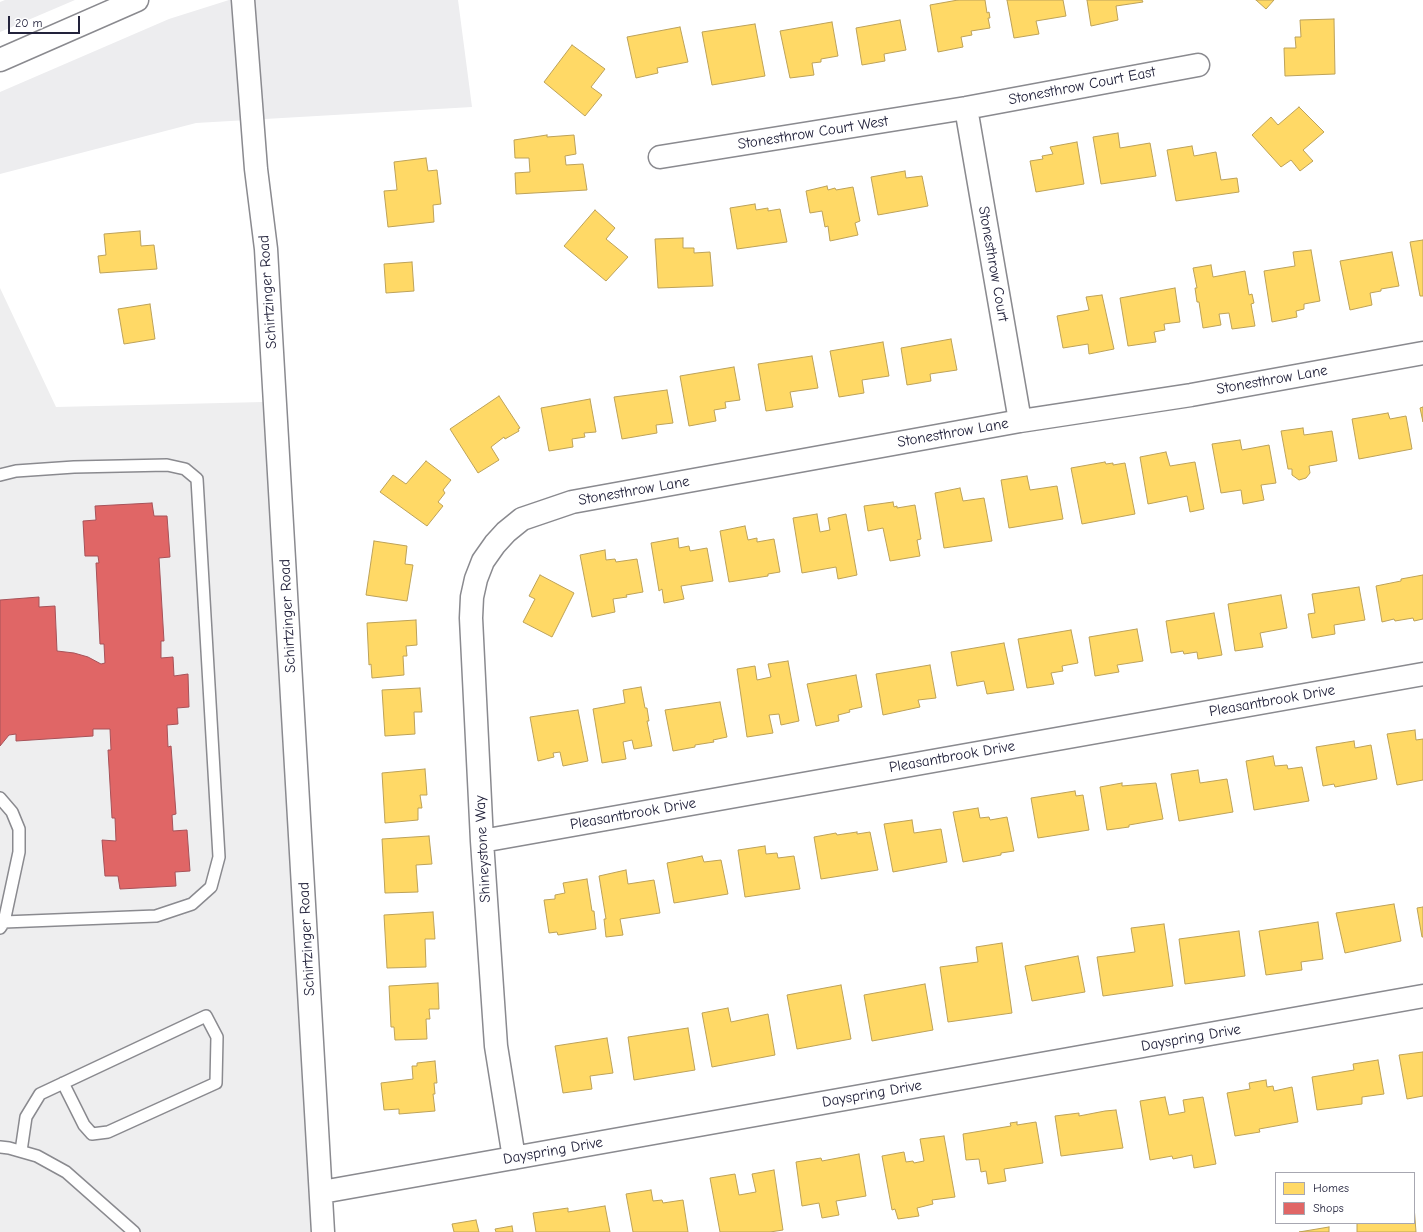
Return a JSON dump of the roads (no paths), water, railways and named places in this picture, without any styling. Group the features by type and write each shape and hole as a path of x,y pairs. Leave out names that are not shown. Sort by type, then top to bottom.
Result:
{"street":[{"path":"0,60 136,0"},
{"name":"Schirtzinger Road","path":"243,0 256,169 266,249 322,1192 323,1232"},
{"name":"Stonesthrow Court East","path":"966,108 1198,65"},
{"name":"Stonesthrow Court West","path":"660,157 966,108"},
{"name":"Stonesthrow Court","path":"966,108 1020,421"},
{"name":"Stonesthrow Lane","path":"495,544 522,519 572,502 1020,421 1191,395 1423,354"},
{"name":"Shineystone Way","path":"495,544 483,562 476,579 472,597 472,626 482,841 496,1046 514,1158"},
{"name":"Pleasantbrook Drive","path":"482,841 1423,674"},
{"name":"Dayspring Drive","path":"322,1192 1423,996"}],"lane":[{"path":"0,475 16,470 74,466 167,464 185,469 197,479 219,857 211,887 192,904 156,916 2,925 19,852 19,829 12,812 0,798"},
{"path":"21,1151 26,1117 40,1094 63,1083 206,1016 217,1037 216,1083 108,1132 92,1134 84,1125 63,1083"},
{"path":"0,1147 37,1156 66,1172 134,1232"}]}
